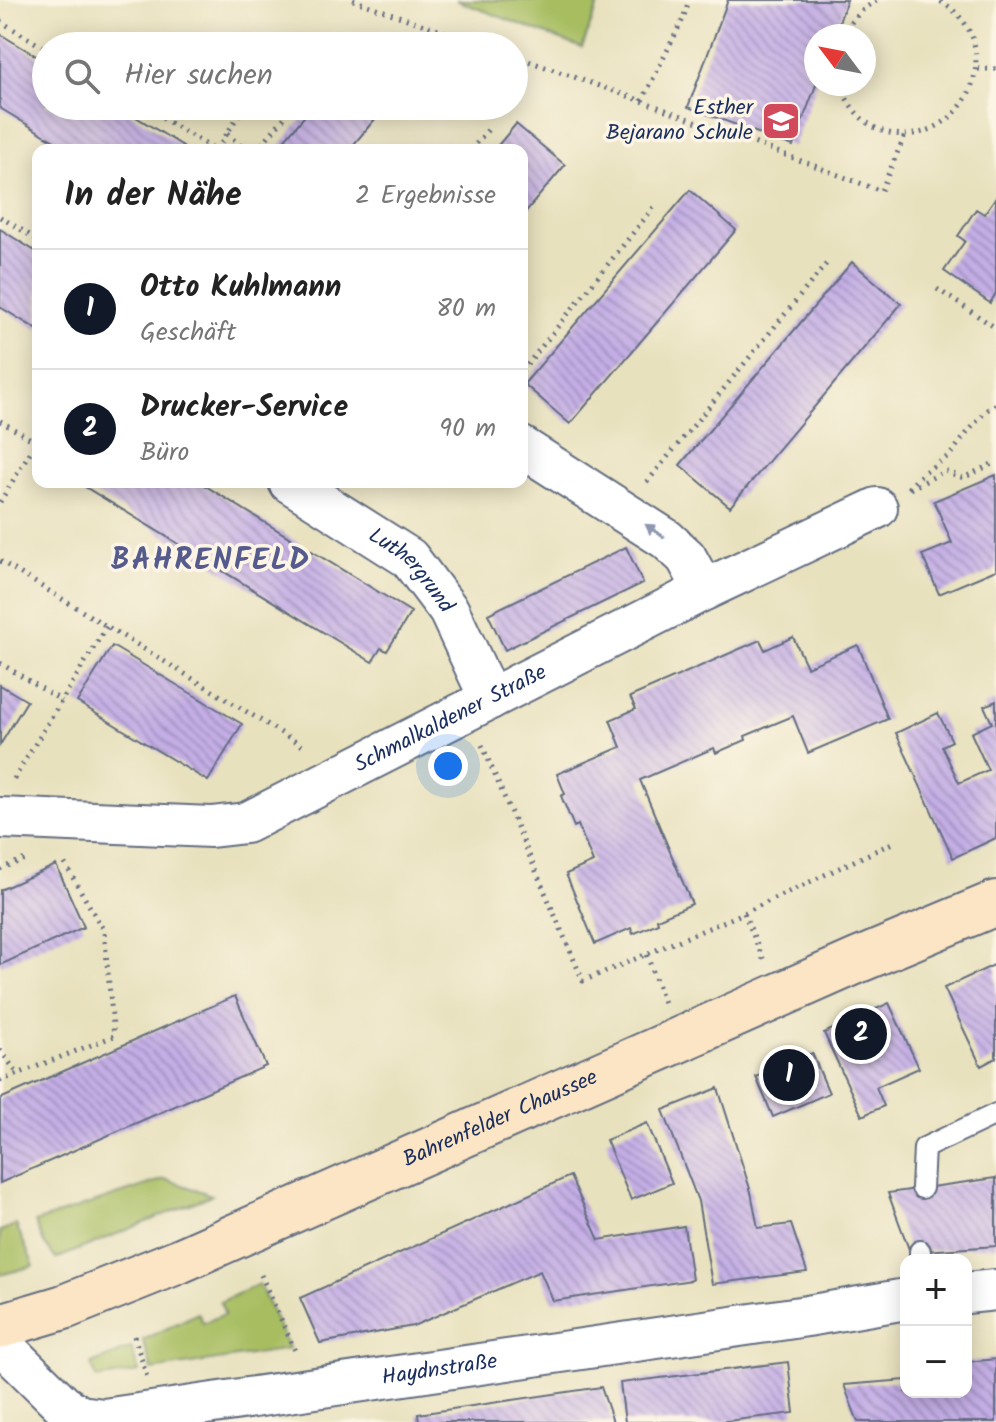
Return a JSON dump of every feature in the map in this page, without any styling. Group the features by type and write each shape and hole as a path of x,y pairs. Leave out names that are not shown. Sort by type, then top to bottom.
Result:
{"main road":[{"name":"Bahrenfelder Chaussee","path":"0,1326 64,1307 179,1261 857,961 996,903"}],"street":[{"path":"528,451 666,539 686,557 704,590"},
{"name":"Luthergrund","path":"298,488 409,558 449,611 479,705"},
{"name":"Schmalkaldener Straße","path":"4,804 211,827 246,823 704,590 877,508"},
{"path":"972,1292 996,1290"},
{"name":"Haydnstraße","path":"0,1343 56,1399 83,1419 104,1419 900,1300"}],"lane":[{"path":"922,1188 924,1148 996,1114"}],"path":[{"path":"353,0 444,32"},
{"path":"642,101 683,19 689,0"},
{"path":"849,24 866,6 878,0"},
{"path":"844,96 857,115 874,127 905,135 934,130 951,120 965,106 974,88 978,69 977,49 970,31 958,15 937,0"},
{"path":"0,21 32,40"},
{"path":"528,61 881,191 905,135"},
{"path":"978,69 996,69"},
{"path":"166,120 206,144"},
{"path":"220,144 236,120"},
{"path":"262,144 282,120"},
{"path":"476,144 491,126"},
{"path":"227,134 239,144"},
{"path":"528,364 654,207"},
{"path":"0,217 32,236"},
{"path":"624,511 827,263"},
{"path":"937,289 996,328"},
{"path":"996,404 987,410 950,455 923,473 904,492 945,471 963,478 996,462"},
{"path":"0,421 32,437"},
{"path":"0,502 32,448"},
{"path":"0,561 344,772"},
{"path":"4,804 107,626"},
{"path":"0,663 62,701"},
{"path":"479,705 583,981 744,913 892,843"},
{"path":"0,1081 114,1036 104,931 60,857"},
{"path":"0,869 23,859 36,858"},
{"path":"744,913 764,961"},
{"path":"647,955 666,1007"},
{"path":"0,1050 18,1074"},
{"path":"261,1275 298,1355"},
{"path":"134,1336 148,1378"}],"green space":[{"path":"456,0 600,0 582,48"},
{"path":"165,1179 212,1195 56,1259 44,1243 35,1222"},
{"path":"16,1225 34,1266 0,1275 0,1231"},
{"path":"259,1284 289,1349 152,1370 143,1340 198,1313 203,1323 225,1314 220,1302"},
{"path":"131,1348 139,1372 97,1379 91,1364"}],"building":[{"path":"728,0 847,0 838,24 804,24 804,96 812,96 793,146 688,107"},
{"path":"0,34 32,53 32,120 141,120 180,144 59,144 0,108"},
{"path":"301,120 374,120 354,144 281,144"},
{"path":"516,124 565,165 528,209 528,144 499,144"},
{"path":"690,190 736,230 570,424 528,387 528,379"},
{"path":"996,197 996,293 990,303 944,271 965,241 958,236 976,209 984,214"},
{"path":"0,229 32,249 32,326 0,307"},
{"path":"852,262 901,304 730,507 680,465"},
{"path":"996,475 996,570 939,594 922,555 952,543 934,501"},
{"path":"87,488 209,488 411,612 387,651 381,648 372,662"},
{"path":"626,547 643,583 505,650 488,614"},
{"path":"793,637 807,667 858,645 888,719 808,753 793,716 745,736 746,740 716,753 714,748 640,780 692,904 657,919 658,923 633,934 631,928 595,944 566,874 593,862 578,825 574,827 561,796 565,794 557,774 621,747 610,720 636,709 630,697 760,640 765,650"},
{"path":"112,646 242,724 208,781 77,702"},
{"path":"0,685 27,701 0,745"},
{"path":"996,701 996,838 953,858 896,733 938,713 952,741 942,746 959,783 988,770 971,733 992,723 984,706"},
{"path":"56,865 84,927 0,965 0,890"},
{"path":"996,964 996,1058 981,1066 944,988"},
{"path":"235,996 266,1066 0,1183 0,1099"},
{"path":"889,1003 919,1068 876,1087 884,1106 862,1116 824,1033"},
{"path":"812,1053 829,1093 773,1117 756,1077"},
{"path":"718,1088 751,1192 758,1228 791,1224 807,1272 712,1284 698,1201 663,1110"},
{"path":"647,1123 672,1183 631,1200 606,1140"},
{"path":"570,1176 599,1240 684,1226 692,1280 553,1301 540,1271 413,1326 320,1343 300,1298"},
{"path":"996,1178 996,1246 910,1252 888,1193"},
{"path":"996,1359 996,1422 858,1422 844,1385 900,1380 900,1398 972,1398 972,1361"},
{"path":"788,1362 794,1413 719,1422 625,1422 620,1383"},
{"path":"601,1387 613,1422 419,1422 418,1414"}],"place":[{"name":"Esther Bejarano Schule","path":"781,121"},
{"name":"Drucker-Service","path":"861,1034"},
{"name":"Otto Kuhlmann","path":"789,1075"}],"district":[{"name":"BAHRENFELD","path":"211,561"}]}
